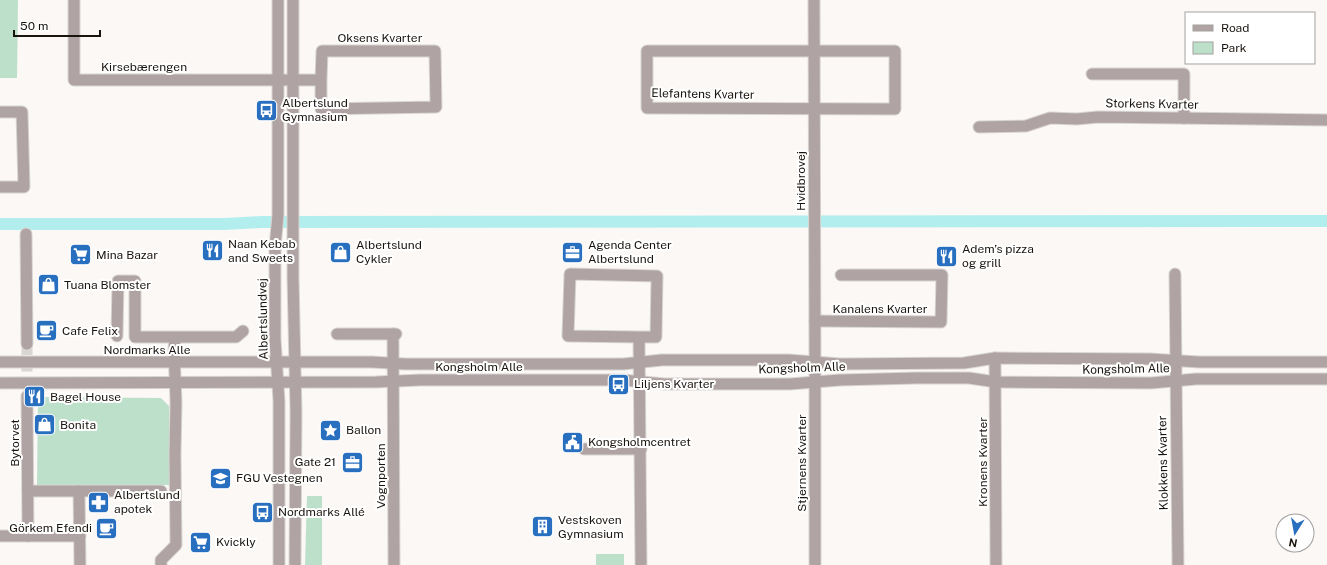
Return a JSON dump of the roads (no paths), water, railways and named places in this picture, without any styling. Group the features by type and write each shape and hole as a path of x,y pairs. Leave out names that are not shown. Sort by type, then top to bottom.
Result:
{"street":[{"name":"Kirsebærengen","path":"74,0 74,80 293,80"},
{"name":"Albertslundvej","path":"278,0 278,215 276,247 275,339 279,401 279,565"},
{"path":"293,0 295,565"},
{"name":"Hvidbrovej","path":"814,0 816,362"},
{"name":"Oksens Kvarter","path":"322,51 435,51 436,107 321,109 321,80 322,51"},
{"name":"Elefantens Kvarter","path":"814,51 647,51 646,108 814,108"},
{"path":"814,51 895,51 895,109 814,108"},
{"path":"1092,74 1184,74 1184,118"},
{"path":"293,80 321,80"},
{"path":"0,112 22,112 24,187 0,187"},
{"name":"Storkens Kvarter","path":"979,127 1026,126 1050,118 1077,119 1098,117 1327,120"},
{"path":"26,234 27,344"},
{"path":"570,274 657,276 656,337 640,337 568,336 570,274"},
{"name":"Kanalens Kvarter","path":"815,321 941,322 942,274 841,275"},
{"path":"1175,274 1175,360"},
{"path":"117,336 118,281 134,281 135,338 236,337 243,331"},
{"path":"337,334 395,334 393,364"},
{"path":"640,337 641,565"},
{"path":"161,565 161,560 176,545 175,338"},
{"name":"Kongsholm Alle","path":"295,363 372,362 393,364 607,364 662,360 790,360 840,364 964,363 995,358 1150,359 1198,362 1327,362"},
{"name":"Kronens Kvarter","path":"995,358 996,565"},
{"name":"Klokkens Kvarter","path":"1175,360 1178,565"},
{"name":"Nordmarks Alle","path":"0,362 295,363"},
{"name":"Stjernens Kvarter","path":"814,565 816,362"},
{"name":"Vognporten","path":"393,364 394,565"},
{"name":"Kongsholm Alle","path":"278,382 592,380 640,381 664,384 790,384 840,380 969,378 996,382 1151,383 1196,378 1327,379"},
{"path":"0,383 278,382"},
{"name":"Bytorvet","path":"27,396 28,536"},
{"path":"584,449 641,449"},
{"path":"28,491 162,491"},
{"path":"79,491 80,565"},
{"path":"0,536 80,536"}],"waterway":[{"path":"0,224 225,224 261,222 1327,221"}],"tunnel":[{"path":"27,344 27,396"}],"place":[{"name":"Albertslund Gymnasium","path":"267,110"},
{"name":"Naan Kebab and Sweets","path":"213,251"},
{"name":"Albertslund Cykler","path":"340,252"},
{"name":"Agenda Center Albertslund","path":"572,252"},
{"name":"Mina Bazar","path":"80,255"},
{"name":"Adem’s pizza og grill","path":"946,256"},
{"name":"Tuana Blomster","path":"49,285"},
{"name":"Cafe Felix","path":"46,331"},
{"name":"Liljens Kvarter","path":"619,384"},
{"name":"Bagel House","path":"35,397"},
{"name":"Bonita","path":"45,425"},
{"name":"Ballon","path":"330,430"},
{"name":"Kongsholmcentret","path":"573,442"},
{"name":"Gate 21","path":"352,462"},
{"name":"FGU Vestegnen","path":"221,478"},
{"name":"Albertslund apotek","path":"98,502"},
{"name":"Nordmarks Allé","path":"263,512"},
{"name":"Vestskoven Gymnasium","path":"542,527"},
{"name":"Görkem Efendi","path":"107,528"},
{"name":"Kvickly","path":"200,542"}]}
